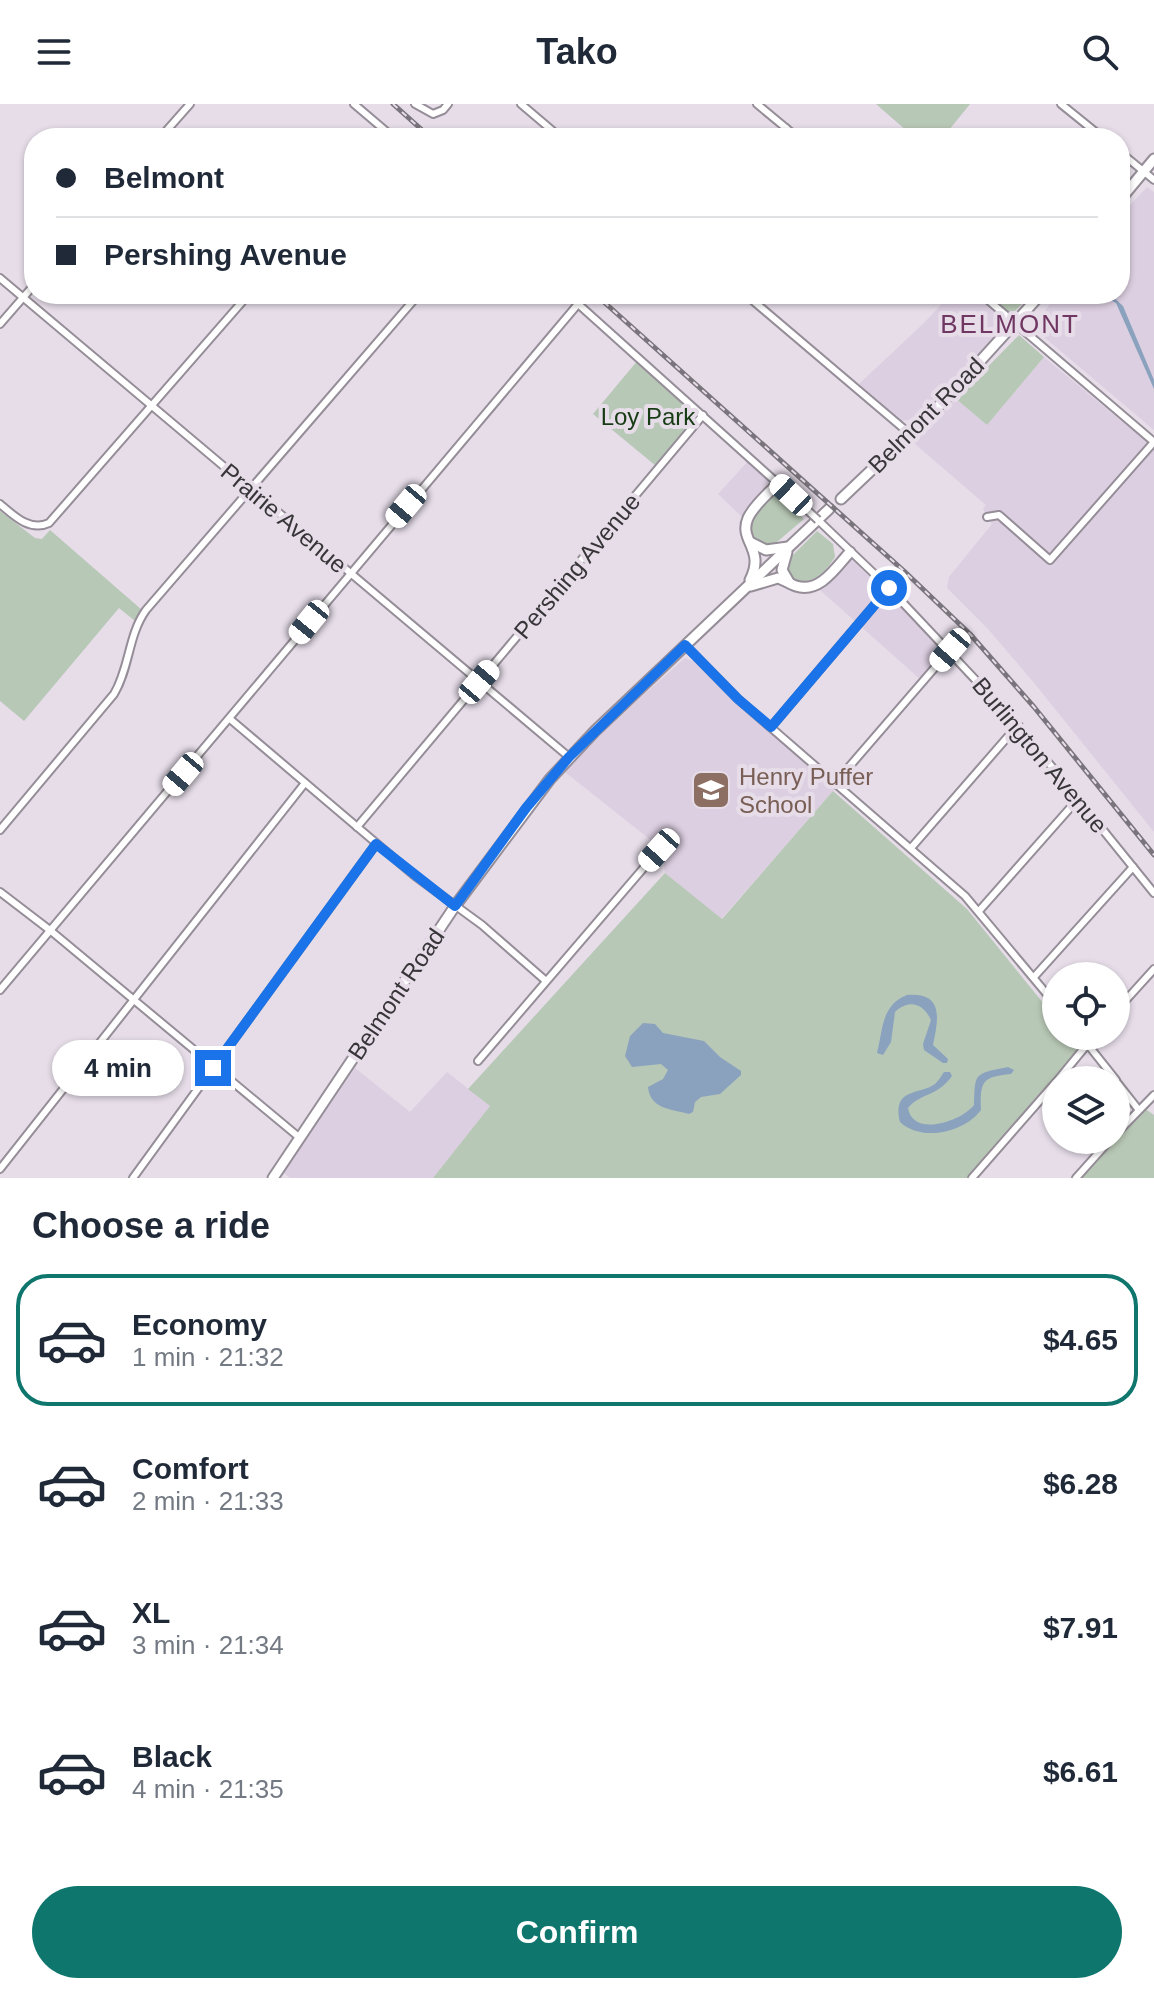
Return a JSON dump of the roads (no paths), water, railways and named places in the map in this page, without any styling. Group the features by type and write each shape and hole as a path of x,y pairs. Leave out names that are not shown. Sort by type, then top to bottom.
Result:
{"main road":[{"path":"1130,188 1154,159"},
{"name":"Belmont Road","path":"841,499 911,435 1032,304"},
{"path":"746,588 757,564 746,532 749,515 778,483"},
{"name":"Belmont Road","path":"275,1177 455,906 526,808 569,757 829,509"},
{"path":"750,542 766,550 788,547 782,570 792,584"},
{"path":"746,588 771,578 805,587 817,585 850,552"}],"street":[{"path":"169,128 190,104"},
{"path":"354,104 380,128"},
{"path":"415,104 433,114 448,104"},
{"path":"521,104 549,128"},
{"path":"757,104 786,128"},
{"path":"1061,104 1091,128"},
{"path":"1130,161 1154,180"},
{"name":"Prairie Avenue","path":"0,278 23,298"},
{"path":"0,324 23,298"},
{"name":"Prairie Avenue","path":"30,304 569,757"},
{"path":"0,504 35,526 49,523 240,304"},
{"path":"0,830 114,694 123,676 140,618 410,304"},
{"path":"0,990 578,304"},
{"name":"Burlington Avenue","path":"578,304 818,520 950,650 1018,725 1154,893"},
{"path":"757,304 911,435"},
{"path":"987,517 999,515 1050,560 1154,442 993,304"},
{"name":"Pershing Avenue","path":"357,827 703,415"},
{"path":"771,727 889,588"},
{"path":"685,645 728,689 979,911 1042,987"},
{"path":"836,782 950,650"},
{"path":"230,719 376,844 482,925 546,981"},
{"path":"911,848 1018,725"},
{"path":"0,1169 305,783"},
{"path":"979,911 1078,799"},
{"path":"133,1178 376,844"},
{"path":"478,1061 659,850"},
{"path":"1034,977 1133,867"},
{"path":"0,892 300,1138"},
{"path":"1130,996 1154,969"},
{"path":"1069,1066 1082,1050"},
{"path":"1092,1050 1105,1066"},
{"path":"1130,1118 1154,1095"},
{"path":"972,1178 1042,1098"},
{"path":"1130,1098 1138,1109"},
{"path":"1076,1178 1097,1154"}],"water":[{"path":"1116,304 1123,306 1154,380 1154,389"},
{"path":"919,995 933,1003 937,1017 933,1045 948,1059 947,1063 924,1050 931,1020 924,1010 910,1004 895,1012 891,1042 883,1055 877,1053 888,1012 898,999"},
{"path":"643,1023 655,1024 663,1033 704,1041 741,1071 741,1075 720,1094 701,1097 689,1114 662,1107 653,1100 648,1087 663,1079 668,1070 661,1064 632,1067 625,1056 630,1036"},
{"path":"1008,1067 1014,1070 1011,1074 985,1082 981,1093 981,1110 964,1124 930,1133 919,1132 900,1122 900,1103 904,1097 930,1087 944,1072 950,1072 952,1076 946,1083 908,1108 912,1117 919,1122 938,1124 968,1111 974,1105 979,1076"}],"railway":[{"path":"393,104 420,128"},
{"path":"606,304 970,634 1034,707 1154,855"}],"place":[{"name":"Henry Puffer School","path":"711,790"}],"district":[{"name":"BELMONT","path":"1010,324"}],"park label":[{"name":"Loy Park","path":"648,416"}]}
